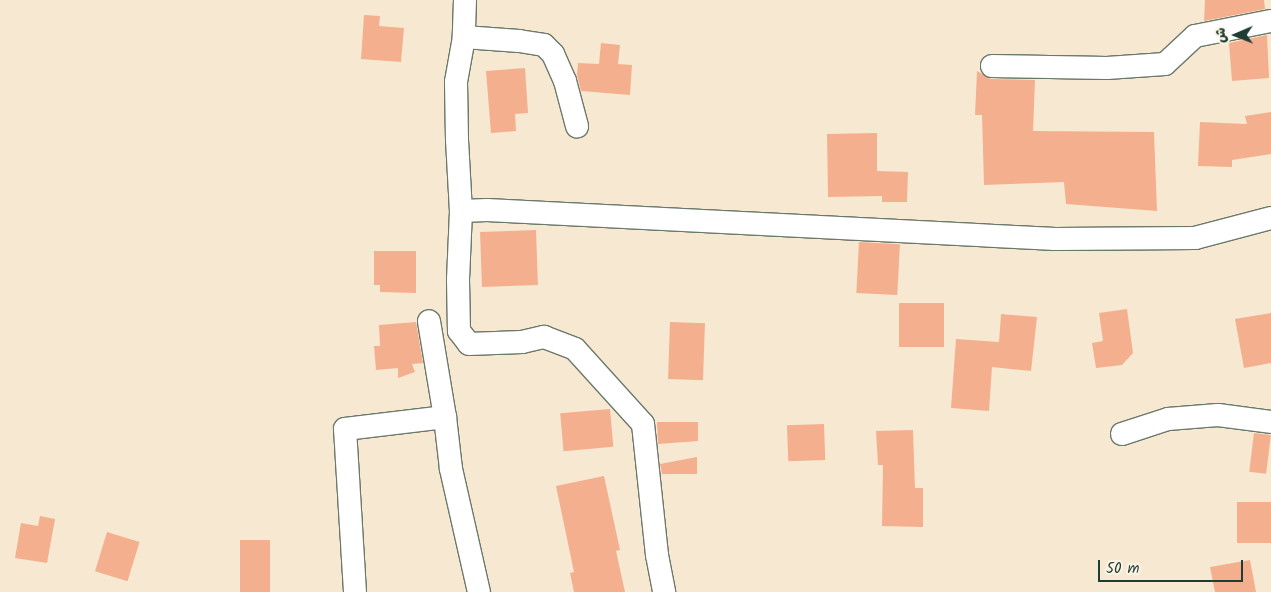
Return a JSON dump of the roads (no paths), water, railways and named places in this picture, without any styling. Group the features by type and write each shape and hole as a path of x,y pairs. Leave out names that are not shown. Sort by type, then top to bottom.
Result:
{"street":[{"path":"465,0 464,37 456,82 456,140 461,211 458,280 459,331 469,344 522,342 544,337 575,349 643,424 657,555 664,592"},
{"path":"992,66 1107,68 1165,64 1195,36 1271,21"},
{"path":"464,37 544,45 553,54 565,81 577,126"},
{"path":"461,211 487,210 1055,239 1195,238 1271,218"},
{"path":"430,321 451,469 479,592"},
{"path":"1122,434 1168,419 1218,414 1271,422"},
{"path":"355,592 345,429 445,417"}]}
